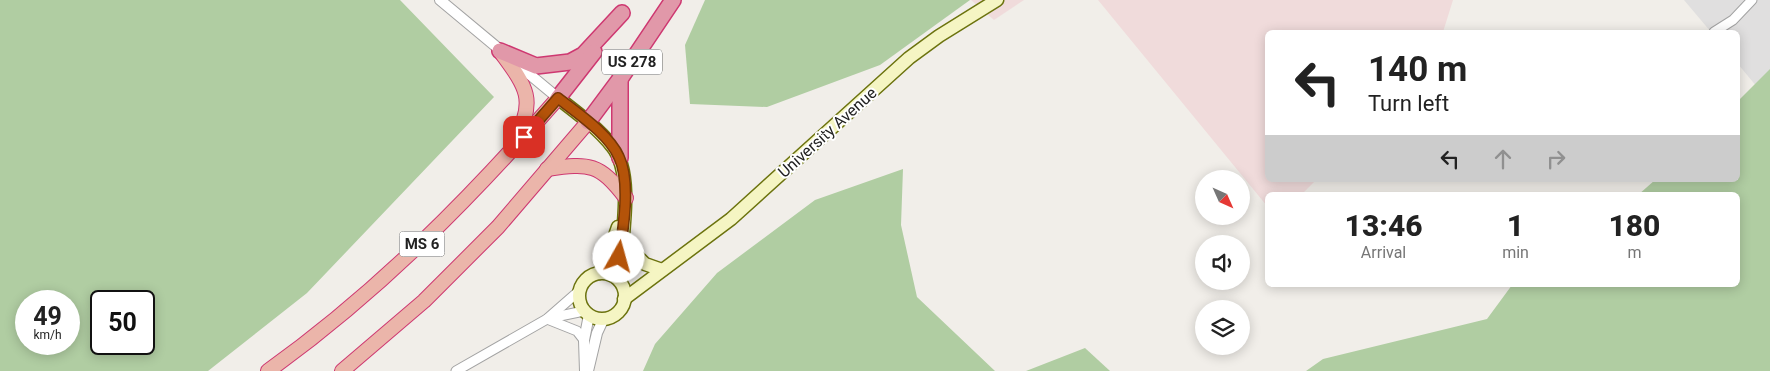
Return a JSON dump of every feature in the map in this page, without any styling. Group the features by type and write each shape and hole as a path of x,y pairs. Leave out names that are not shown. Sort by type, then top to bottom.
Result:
{"highway":[{"name":"US 278","path":"588,122 620,80 673,0"},
{"path":"500,51 536,66 570,62 583,55 627,6"},
{"name":"US 278","path":"558,98 627,6"},
{"path":"500,51 524,83 528,102 525,122 502,162"},
{"path":"620,80 620,158"},
{"name":"MS 6","path":"268,371 348,309 428,238 502,162 558,98"},
{"name":"MS 6","path":"342,371 424,301 498,227 588,122"},
{"path":"547,169 576,165 590,166 611,179 626,198"}],"main road":[{"name":"University Avenue","path":"624,299 731,219 909,58 939,36 997,0"},
{"path":"558,98 588,122 613,146 620,158 626,198 623,218 620,282 624,299 617,312 604,318 587,313 581,305 579,291 586,279 599,273 613,276 620,282"},
{"path":"599,273 623,218"},
{"path":"622,241 645,264 662,270"},
{"name":"University Avenue","path":"620,282 662,270"}],"street":[{"path":"440,0 558,98"},
{"path":"1717,30 1733,20 1752,0"},
{"path":"456,371 547,319 579,291"},
{"path":"547,319 587,313 584,340 587,371"},
{"path":"587,371 597,333 604,318"},
{"path":"547,319 577,331 584,340"}],"shaded area":[{"path":"971,0 1024,0 994,20"},
{"path":"1098,0 1453,0 1444,30 1265,30 1265,182 1314,182 1304,192 1265,192 1265,204 1250,185 1250,170 1237,170"},
{"path":"1684,0 1770,0 1770,83 1762,93 1740,66 1740,30 1709,30"}],"green space":[{"path":"0,0 400,0 494,97 307,293 208,371 0,371"},
{"path":"705,0 970,0 880,65 767,107 690,104 685,45"},
{"path":"1770,69 1770,371 1306,371 1323,359 1487,319 1511,287 1740,287 1740,192 1641,192 1653,182 1740,182 1740,99"},
{"path":"903,169 901,225 917,297 995,371 643,371 655,344 717,273 815,200"},
{"path":"1085,348 1110,371 1026,371"}],"route":[{"path":"524,137 558,98 588,122 613,146 620,158 625,181 626,198 619,257"}]}
